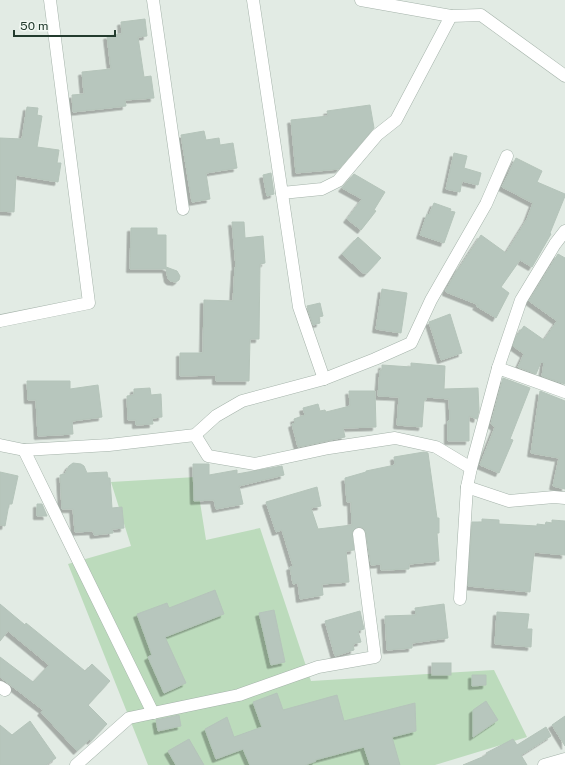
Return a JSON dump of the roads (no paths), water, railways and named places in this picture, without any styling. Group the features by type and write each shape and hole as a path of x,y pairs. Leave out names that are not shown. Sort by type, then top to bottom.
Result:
{"street":[{"path":"0,321 89,303 50,0"},
{"path":"153,0 183,209"},
{"path":"253,0 299,307 324,380"},
{"path":"362,0 451,16 480,15 565,76"},
{"path":"282,193 322,189 338,180 377,135 396,120 451,16"},
{"path":"0,445 24,450 110,445 195,435 216,416 242,401 324,380 411,343 430,300 486,204 507,156"},
{"path":"460,599 467,487 498,368 521,300 560,247 565,231"},
{"path":"498,368 565,392"},
{"path":"195,435 208,456 255,464 329,448 395,438 436,447 471,468"},
{"path":"24,450 153,713"},
{"path":"467,487 509,500 565,498"},
{"path":"76,765 129,718 239,695 318,667 375,658 359,534"},
{"path":"544,765 565,759"}]}
